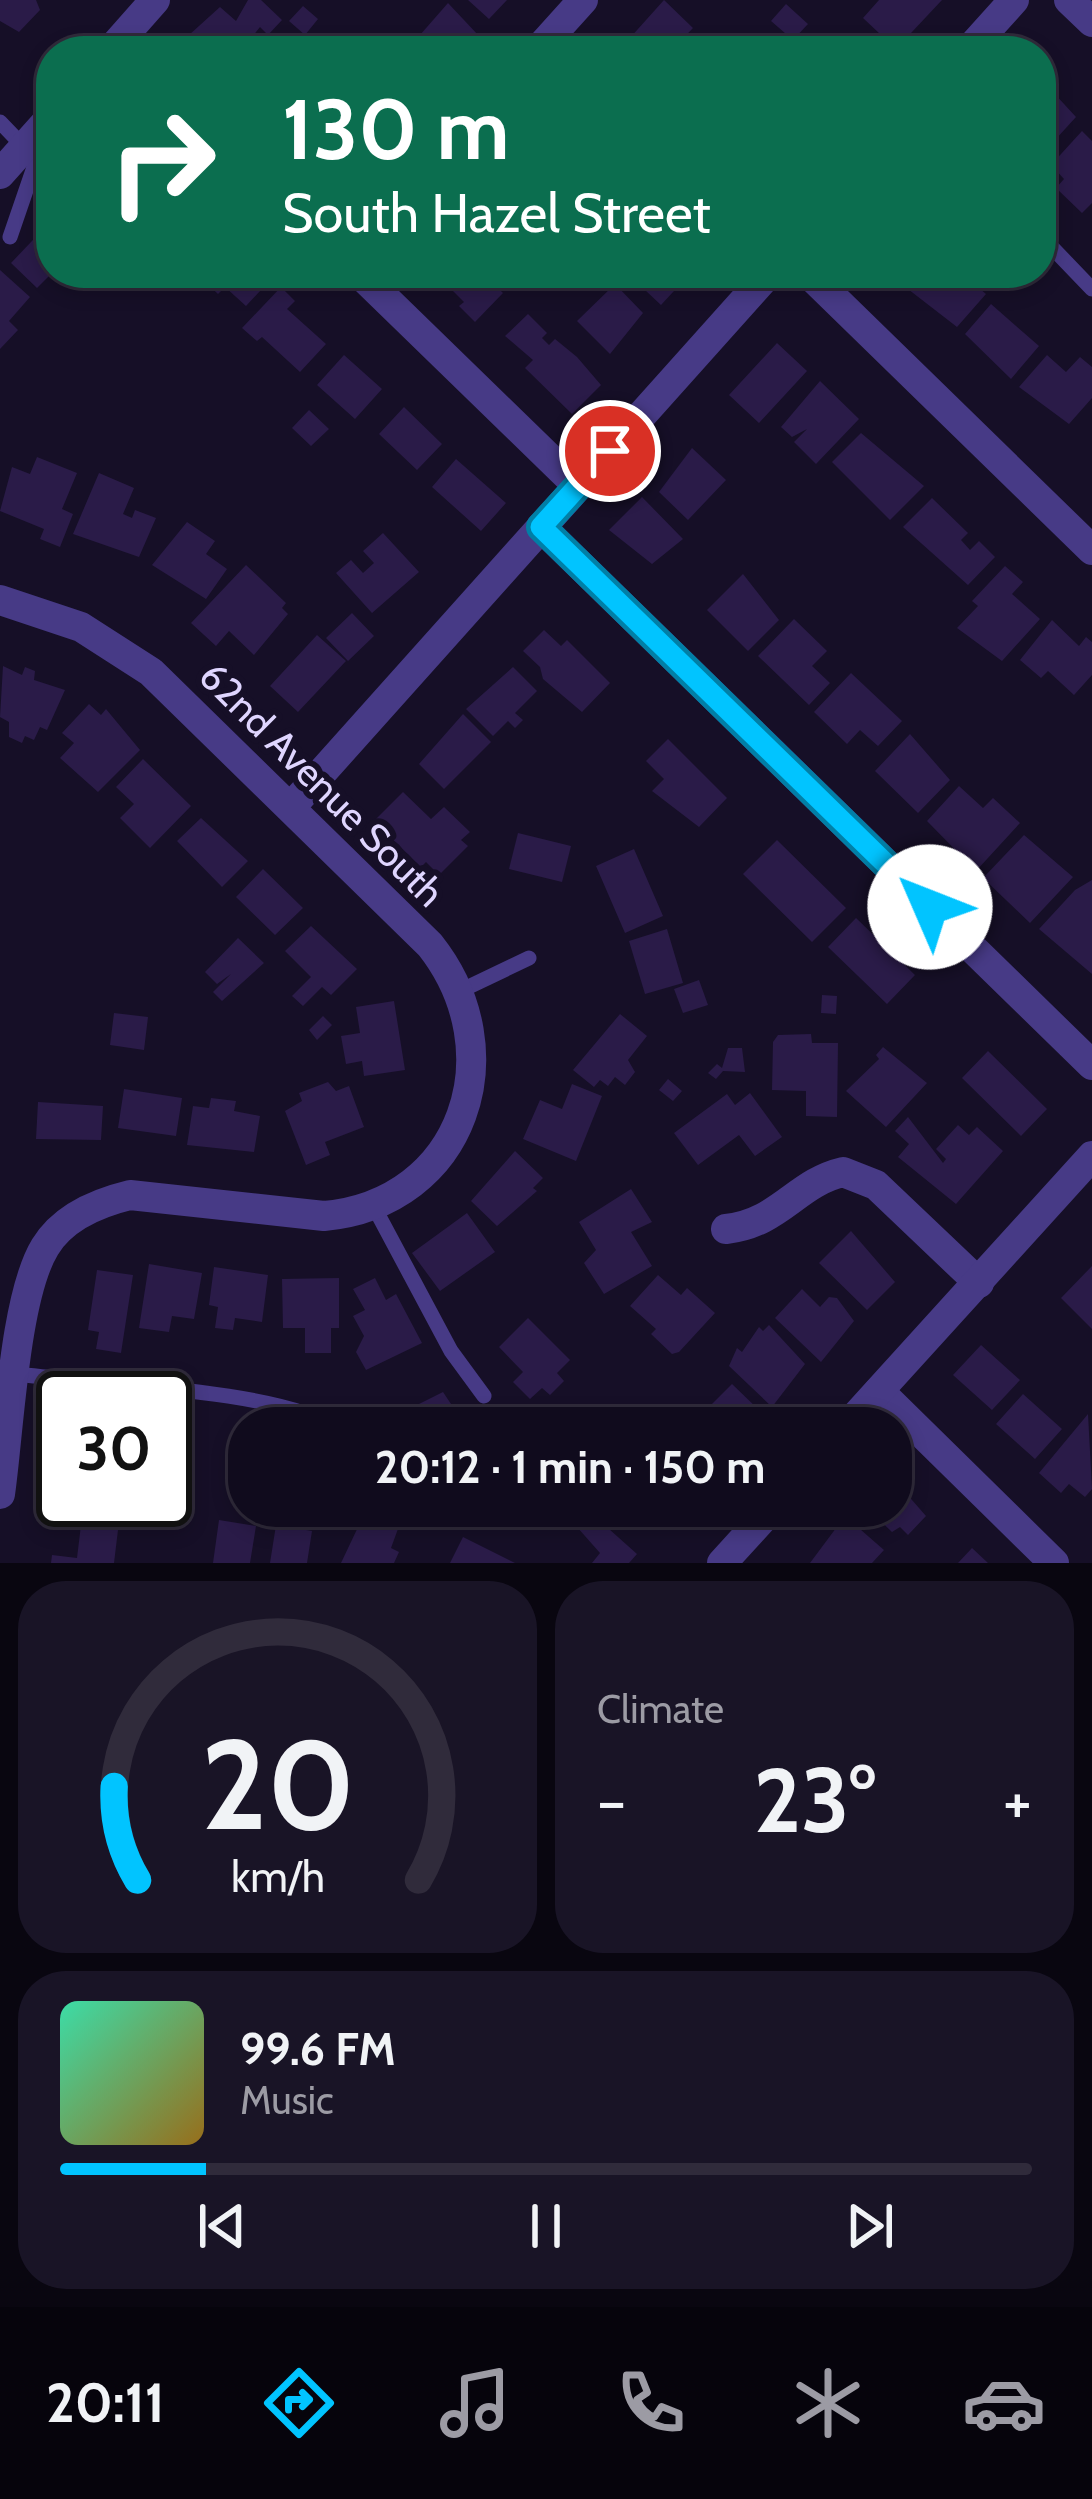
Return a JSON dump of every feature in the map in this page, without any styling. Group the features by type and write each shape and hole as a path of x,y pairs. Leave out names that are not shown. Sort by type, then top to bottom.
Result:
{"street":[{"path":"128,36 155,0"},
{"path":"551,36 583,0"},
{"path":"982,36 1014,0"},
{"path":"1069,0 1092,22"},
{"path":"0,174 36,134"},
{"path":"374,288 578,486"},
{"path":"291,807 756,288"},
{"path":"823,288 1092,550"},
{"path":"541,527 1092,1065"},
{"name":"62nd Avenue South","path":"0,600 81,627 130,656 179,695 430,945 460,991 473,1034 473,1075 464,1112 426,1170 373,1205"},
{"path":"864,1407 1092,1156"},
{"path":"725,1229 770,1218 815,1181 842,1172 876,1185 979,1282"},
{"path":"0,1494 17,1375 14,1292 59,1229 103,1201 162,1195 323,1216 373,1205"},
{"path":"879,1391 1054,1563"},
{"path":"722,1563 755,1527"}],"lane":[{"path":"0,122 24,147"},
{"path":"10,238 36,161"},
{"path":"1056,252 1092,289"},
{"path":"460,991 529,958"},
{"path":"373,1205 451,1351 484,1396"},
{"path":"17,1375 282,1407"},
{"path":"263,1403 263,1407"}],"building":[{"path":"0,0 36,0 40,10 19,32 0,21"},
{"path":"248,0 261,0 282,20 268,35 260,27 253,36 189,35 220,7 236,21"},
{"path":"468,0 507,0 489,19"},
{"path":"664,0 693,28 685,36 632,36"},
{"path":"879,0 942,0 908,36 882,36 863,18"},
{"path":"448,3 479,36 419,36"},
{"path":"786,4 808,24 797,36 788,36 771,21"},
{"path":"303,6 318,19 305,35 289,21"},
{"path":"1056,95 1076,117 1056,139"},
{"path":"1082,131 1092,141 1092,203 1082,213 1056,188 1064,179 1056,170 1056,160"},
{"path":"36,237 36,287 11,263"},
{"path":"0,270 30,297 9,321 18,330 0,349"},
{"path":"226,288 263,288 246,306"},
{"path":"282,288 295,301 287,309 326,344 300,372 262,337 257,341 242,328"},
{"path":"450,288 498,288 503,293 475,322 459,306 464,302"},
{"path":"611,288 619,288 643,313 610,354 577,321"},
{"path":"643,288 677,288 661,305"},
{"path":"907,288 979,288 986,294 957,327"},
{"path":"991,304 1039,346 1011,379 965,334"},
{"path":"528,314 547,333 542,338 549,345 555,339 601,385 572,414 525,368 533,360 505,336"},
{"path":"777,343 807,371 759,423 729,395"},
{"path":"344,355 382,389 355,419 317,385"},
{"path":"1047,355 1066,372 1080,357 1092,367 1092,398 1069,424 1019,387"},
{"path":"820,381 859,419 816,464 794,442 807,429 792,437 781,427"},
{"path":"404,407 442,444 417,470 379,434"},
{"path":"309,410 329,429 311,446 292,428"},
{"path":"861,433 924,486 890,520 832,462"},
{"path":"692,448 726,480 688,520 659,492"},
{"path":"37,457 77,473 62,509 73,514 60,547 40,539 44,529 0,511 12,467 30,474"},
{"path":"456,459 506,503 481,531 432,487"},
{"path":"99,473 134,488 123,514 132,518 135,510 156,518 139,557 73,534"},
{"path":"642,497 683,539 652,564 609,530"},
{"path":"932,498 968,533 961,540 970,550 979,541 995,557 968,585 903,527"},
{"path":"187,522 215,541 206,554 227,569 206,599 152,565"},
{"path":"383,533 419,572 372,613 336,573 351,560 363,573 374,563 363,551"},
{"path":"246,565 286,603 282,608 288,614 254,655 229,631 216,646 191,623"},
{"path":"1005,566 1023,582 1012,594 1040,619 1002,661 957,628 978,606 972,601"},
{"path":"743,574 779,620 748,651 707,610"},
{"path":"352,613 374,636 348,661 326,638"},
{"path":"794,619 827,651 812,666 830,683 809,705 758,656"},
{"path":"1052,620 1079,646 1086,637 1092,642 1092,675 1074,695 1048,671 1041,678 1020,660"},
{"path":"544,630 561,646 567,640 610,683 582,712 543,679 540,667 523,651"},
{"path":"317,635 346,661 298,712 270,686"},
{"path":"3,666 22,675 25,667 35,671 34,680 65,690 47,730 40,727 34,740 25,736 22,743 9,737 9,722 0,717"},
{"path":"513,667 537,691 515,713 523,720 515,728 508,721 493,736 466,709"},
{"path":"851,673 902,721 878,746 860,730 847,744 814,712"},
{"path":"89,704 101,715 106,709 140,750 98,792 60,758 74,743 62,733"},
{"path":"463,714 491,742 444,789 419,764"},
{"path":"910,734 950,780 918,813 875,771"},
{"path":"668,739 727,798 699,827 652,791 664,779 646,761"},
{"path":"143,759 191,806 150,848 120,818 134,804 116,787"},
{"path":"959,786 983,808 993,798 1020,823 976,871 927,821"},
{"path":"403,792 431,819 444,807 470,832 461,840 468,846 439,875 426,862 421,867 374,821"},
{"path":"201,818 248,861 222,887 177,841"},
{"path":"518,833 571,846 562,882 509,869"},
{"path":"1024,835 1073,877 1030,923 983,878"},
{"path":"777,840 846,908 812,942 743,874"},
{"path":"634,849 663,916 625,933 596,866"},
{"path":"263,869 303,908 275,935 236,897"},
{"path":"1092,880 1092,974 1039,929 1075,890"},
{"path":"856,918 915,975 887,1004 828,947"},
{"path":"311,926 357,969 331,995 322,987 303,1006 292,996 311,977 285,951"},
{"path":"667,929 683,983 645,994 629,941"},
{"path":"238,938 264,963 222,1001 213,992 231,974 217,984 205,972"},
{"path":"699,980 708,1005 683,1013 674,989"},
{"path":"822,995 837,996 836,1014 821,1013"},
{"path":"394,1001 405,1070 364,1076 362,1061 346,1064 341,1036 360,1033 356,1007"},
{"path":"114,1013 148,1017 144,1050 110,1045"},
{"path":"620,1014 647,1036 628,1060 635,1072 625,1085 615,1077 608,1086 600,1080 594,1087 573,1070"},
{"path":"323,1016 332,1025 317,1040 309,1030"},
{"path":"811,1034 812,1043 838,1043 837,1117 806,1116 806,1091 772,1090 773,1042 778,1035"},
{"path":"883,1047 927,1083 886,1127 846,1091 879,1059 876,1055"},
{"path":"728,1048 742,1048 745,1072 723,1071 716,1079 708,1073 717,1064 722,1068"},
{"path":"988,1051 1047,1109 1021,1136 962,1078"},
{"path":"668,1079 682,1091 673,1101 659,1090"},
{"path":"328,1082 336,1091 349,1086 364,1127 325,1142 330,1155 306,1165 285,1111 302,1101 299,1093"},
{"path":"572,1084 602,1096 576,1161 523,1139 540,1100 562,1109"},
{"path":"124,1089 182,1098 176,1136 118,1128"},
{"path":"750,1093 782,1137 755,1156 739,1135 698,1165 674,1133 727,1094 735,1105"},
{"path":"211,1098 236,1101 234,1111 260,1116 254,1152 187,1145 193,1106 209,1108"},
{"path":"38,1102 103,1106 101,1140 36,1139"},
{"path":"908,1117 943,1163 946,1159 936,1149 958,1125 969,1135 977,1127 1003,1151 956,1204 898,1157 909,1144 895,1131"},
{"path":"515,1151 543,1178 533,1188 537,1191 497,1226 471,1201"},
{"path":"631,1189 652,1222 631,1232 652,1266 604,1294 584,1263 596,1250 579,1222"},
{"path":"467,1213 495,1252 440,1291 412,1253"},
{"path":"851,1231 895,1282 867,1310 819,1263"},
{"path":"149,1264 202,1273 194,1319 172,1316 169,1332 139,1328"},
{"path":"1092,1266 1092,1329 1061,1298"},
{"path":"214,1267 268,1275 262,1322 235,1318 233,1330 215,1328 218,1307 209,1305"},
{"path":"97,1270 133,1275 121,1353 96,1349 99,1332 88,1330"},
{"path":"658,1275 681,1295 687,1288 715,1313 672,1354 651,1334 656,1329 630,1306"},
{"path":"339,1278 339,1328 331,1328 331,1353 305,1353 305,1328 283,1328 282,1279"},
{"path":"375,1278 386,1300 396,1294 422,1343 366,1370 356,1352 364,1336 353,1316 365,1310 353,1289"},
{"path":"802,1289 820,1307 829,1297 837,1298 854,1321 821,1362 775,1318"},
{"path":"528,1318 570,1360 557,1373 564,1381 550,1395 542,1388 530,1399 513,1382 523,1372 499,1347"},
{"path":"769,1325 805,1364 772,1407 729,1366 737,1348 742,1352 759,1327 763,1331"},
{"path":"981,1345 1020,1380 992,1410 953,1375"},
{"path":"732,1384 756,1407 709,1407"},
{"path":"443,1392 453,1407 413,1407"},
{"path":"1023,1394 1062,1429 1035,1459 996,1424"},
{"path":"1088,1414 1092,1489 1085,1497 1069,1484 1061,1493 1039,1473"},
{"path":"912,1500 926,1516 908,1535 900,1527 912,1527"},
{"path":"219,1520 228,1521 228,1527 256,1527 250,1563 213,1563"},
{"path":"81,1527 118,1530 114,1563 51,1563 52,1555 77,1558"},
{"path":"276,1527 312,1531 307,1563 270,1563"},
{"path":"358,1527 399,1527 391,1548 399,1552 394,1563 341,1563"},
{"path":"577,1527 607,1527 637,1554 629,1563 592,1563 600,1553"},
{"path":"837,1527 858,1527 884,1550 872,1563 810,1563"},
{"path":"463,1537 515,1563 450,1563"},
{"path":"972,1548 988,1563 958,1563"}],"route":[{"path":"610,451 541,527 930,907"}]}
